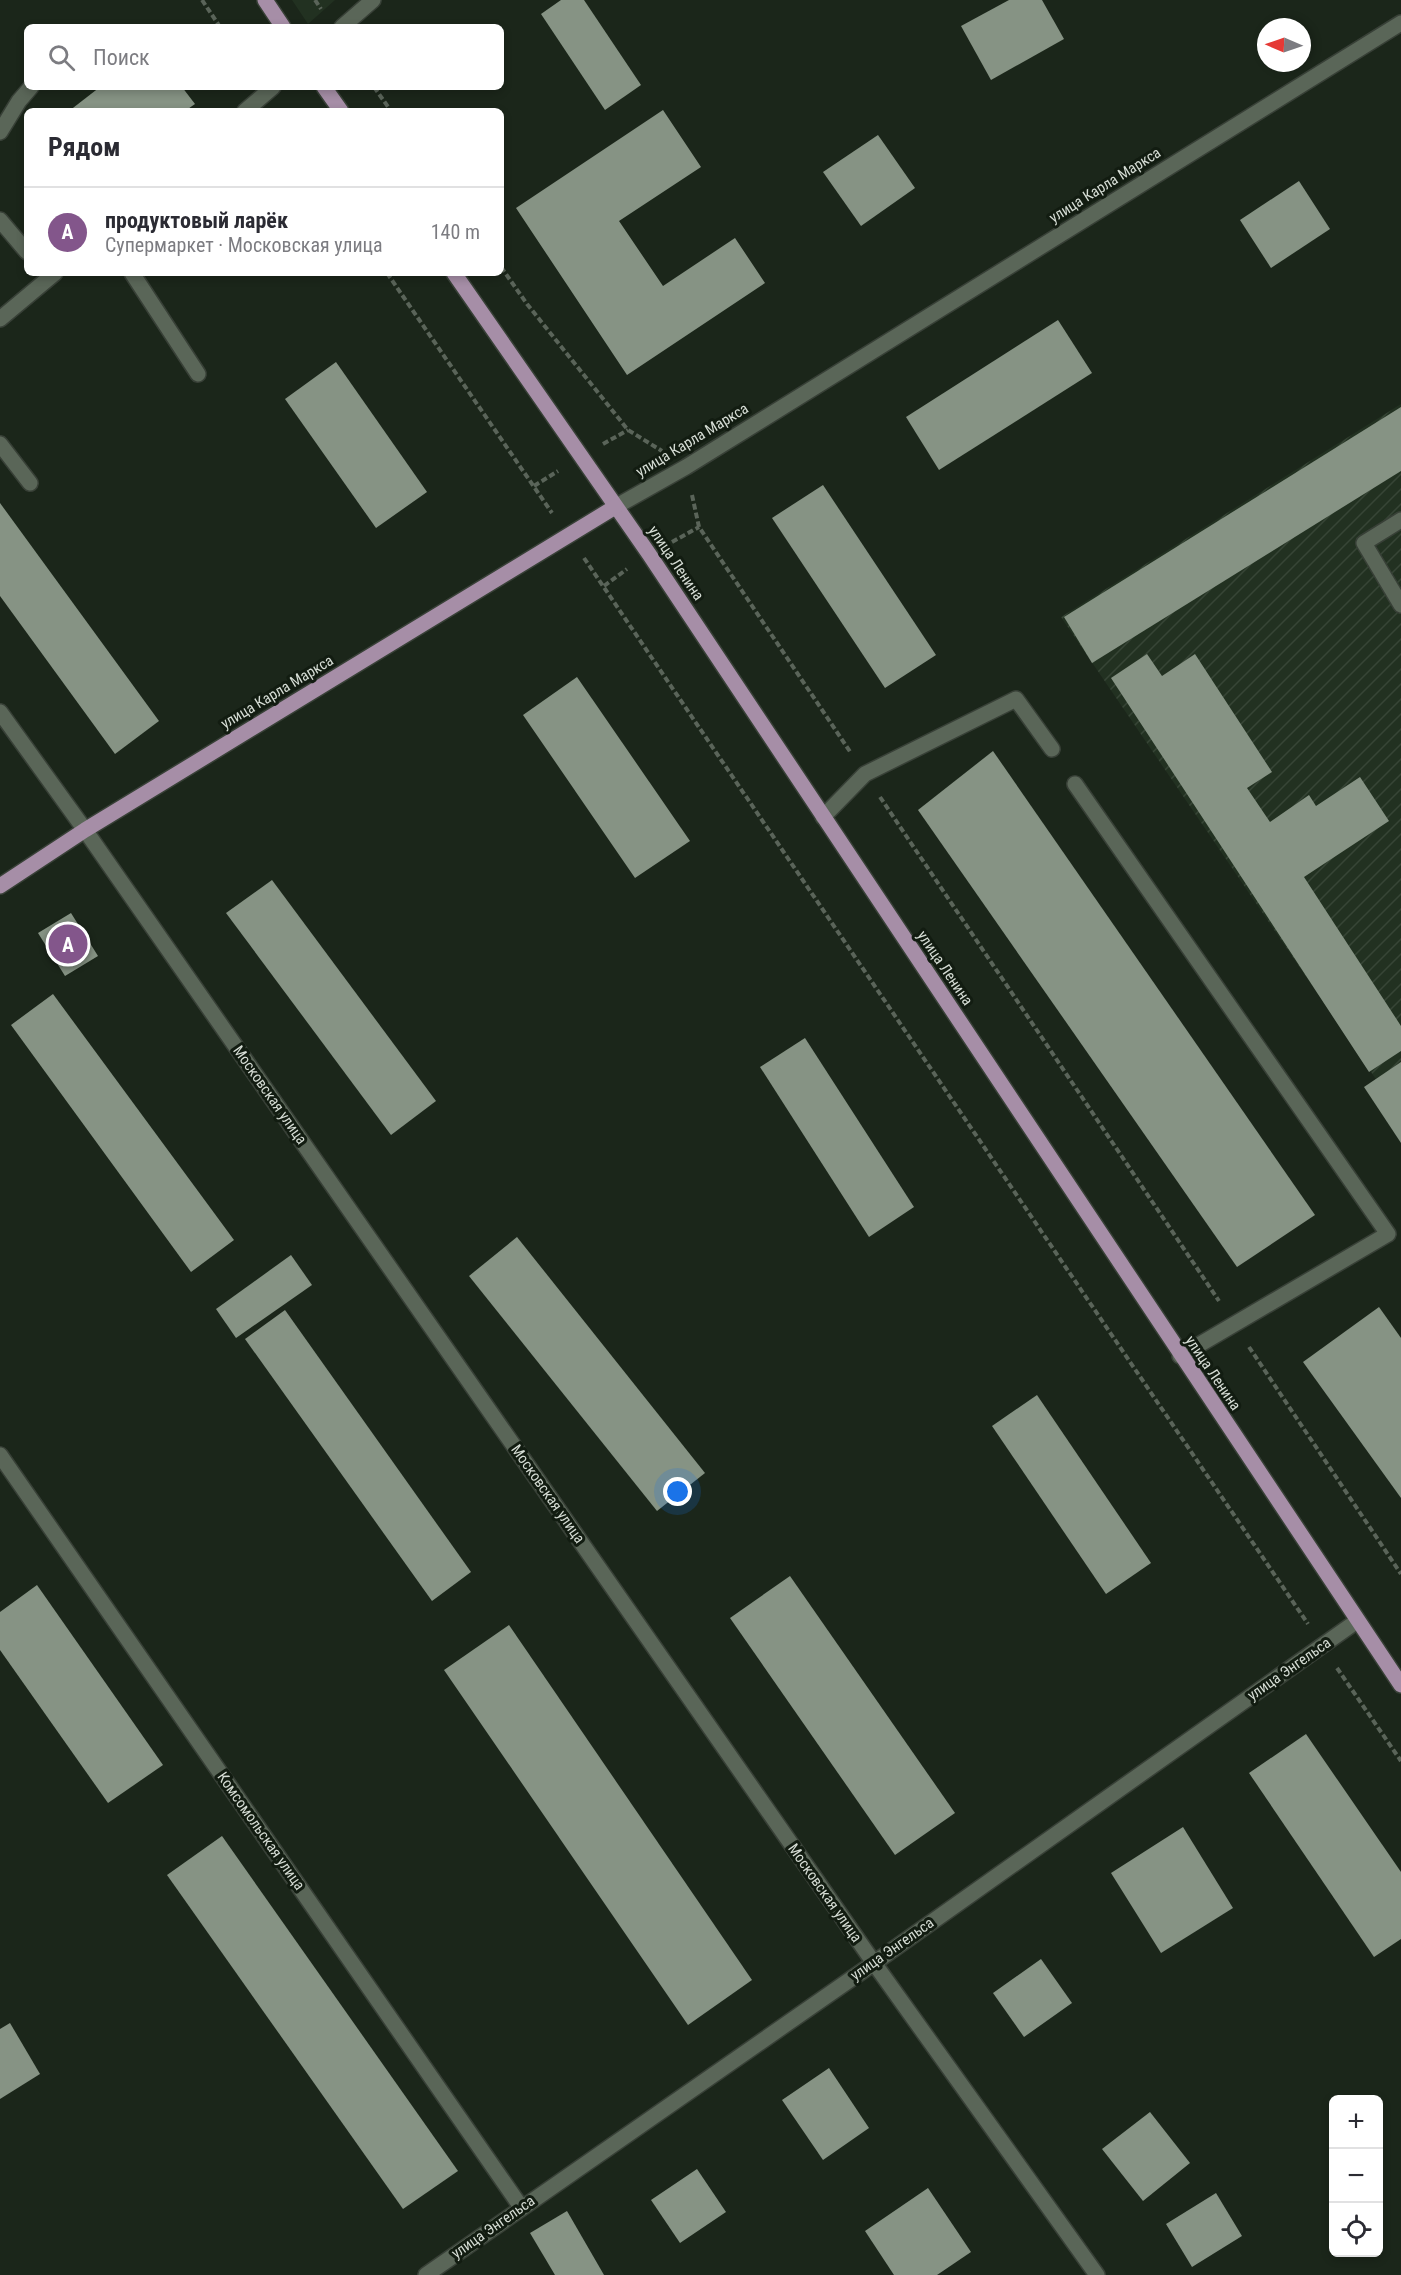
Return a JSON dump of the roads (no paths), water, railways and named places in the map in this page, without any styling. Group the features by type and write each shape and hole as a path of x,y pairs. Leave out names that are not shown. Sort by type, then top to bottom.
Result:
{"main road":[{"path":"265,0 281,24"},
{"path":"326,90 339,108"},
{"name":"улица Ленина","path":"456,276 615,507 823,817 1401,1685"},
{"name":"улица Карла Маркса","path":"0,886 85,830 615,507"}],"street":[{"path":"345,24 373,0"},
{"name":"улица Карла Маркса","path":"615,507 686,467 1401,23"},
{"path":"0,132 28,90"},
{"path":"248,108 269,90"},
{"path":"0,220 24,248"},
{"path":"0,320 49,276"},
{"path":"134,276 198,374"},
{"path":"0,444 30,483"},
{"path":"1401,520 1364,543 1401,605"},
{"path":"823,817 865,774 1016,699 1052,749"},
{"name":"Московская улица","path":"0,712 85,830 874,1963 1097,2275"},
{"path":"1075,784 1388,1234 1180,1356"},
{"name":"Комсомольская улица","path":"0,1455 521,2207"},
{"name":"улица Энгельса","path":"426,2275 874,1963 1357,1621"}],"place":[{"name":"продуктовый ларёк","path":"68,944"}]}
